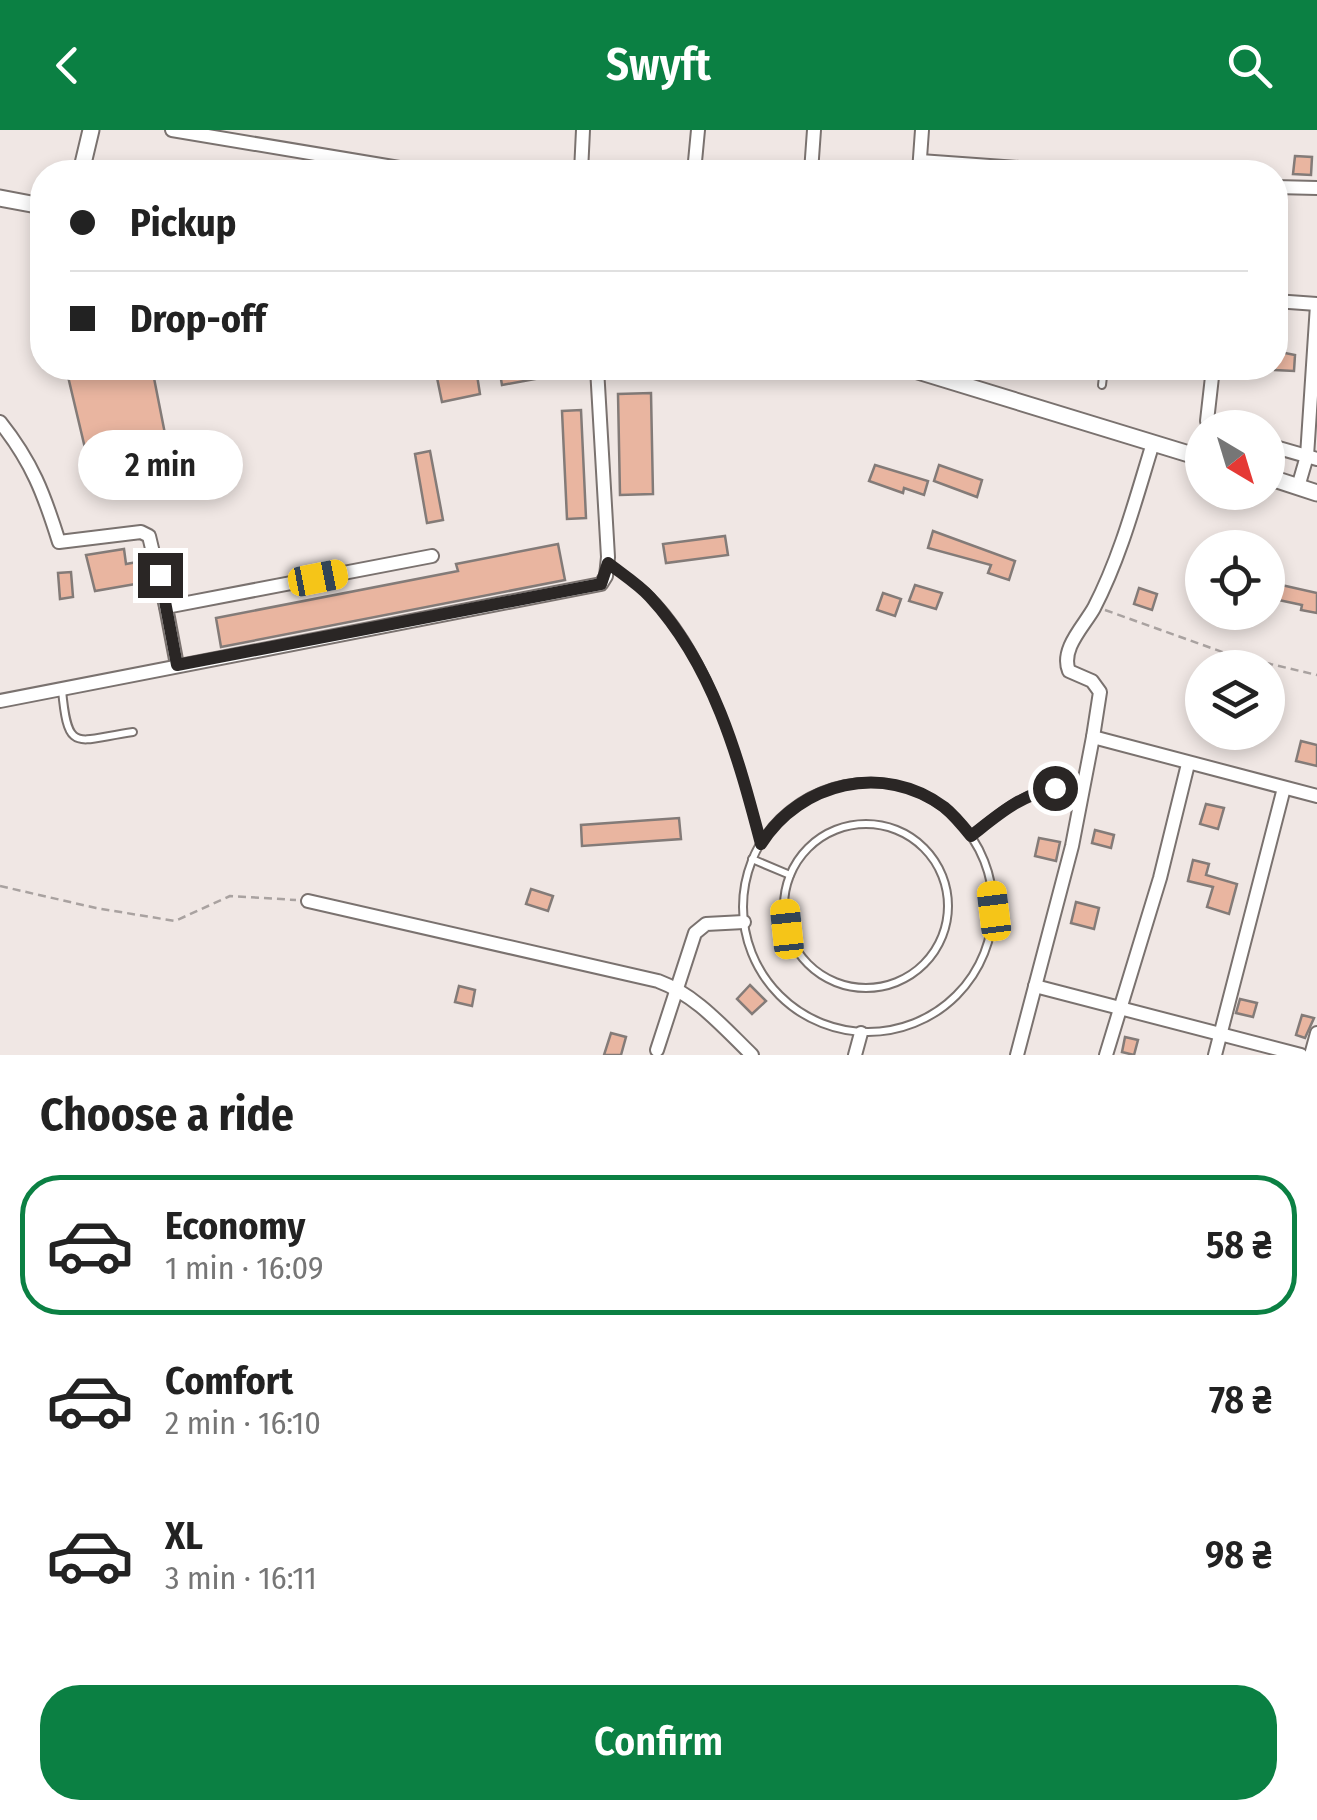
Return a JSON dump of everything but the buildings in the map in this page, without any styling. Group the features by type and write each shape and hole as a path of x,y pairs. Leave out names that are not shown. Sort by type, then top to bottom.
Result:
{"street":[{"path":"84,160 90,130"},
{"path":"172,130 351,160"},
{"path":"581,160 582,130"},
{"path":"695,160 698,130"},
{"path":"813,160 814,130"},
{"path":"920,160 922,130"},
{"path":"1288,187 1317,188"},
{"path":"0,198 30,204"},
{"path":"1288,302 1317,305 1312,457 1298,487"},
{"path":"0,701 601,584 608,563 598,380"},
{"path":"947,380 1185,453"},
{"path":"1208,410 1212,380"},
{"path":"0,422 23,451 40,482 59,542 141,532 149,536 177,665"},
{"path":"1017,1055 1072,846 1100,692 1092,682 1070,671 1066,660 1095,606 1127,528 1153,443"},
{"path":"1285,449 1312,457"},
{"path":"1285,483 1317,492"},
{"path":"166,607 432,556"},
{"path":"1093,738 1317,796"},
{"path":"1106,1055 1160,878 1188,764"},
{"path":"1215,1055 1284,788"},
{"path":"308,901 677,988 752,1055"},
{"path":"657,1050 694,932 706,924 744,922"},
{"path":"1036,986 1302,1055"},
{"path":"855,1055 860,1033"},
{"path":"1312,1055 1317,1033"}],"lane":[{"path":"1102,385 1103,380"},
{"path":"608,563 647,594 668,618 702,671 721,711 761,844"},
{"path":"62,689 66,728 71,736 80,740 133,732"},
{"path":"874,782 912,789 945,808 971,836 988,872 994,911 986,950 976,968 966,985 937,1012 900,1028 860,1033 822,1024 787,1004 761,974 746,938 742,898 752,859 761,844 772,826 801,801 836,786 874,782"},
{"path":"971,836 1032,793 1055,788 1080,790"},
{"path":"878,824 904,832 926,848 941,870 948,896 947,924 937,949 919,969 896,983 869,988 842,985 818,972 799,953 787,929 784,902 790,875 804,852 825,834 850,825 878,824"},
{"path":"752,859 790,875"}],"path":[{"path":"1095,606 1158,632 1228,654 1317,675"},
{"path":"0,886 175,921 230,896 308,901"}],"route":[{"path":"160,575 177,665 601,584 608,563 647,594 668,618 702,671 721,711 761,844 772,826 801,801 836,786 874,782 912,789 945,808 971,836 1016,801 1055,788"}]}
